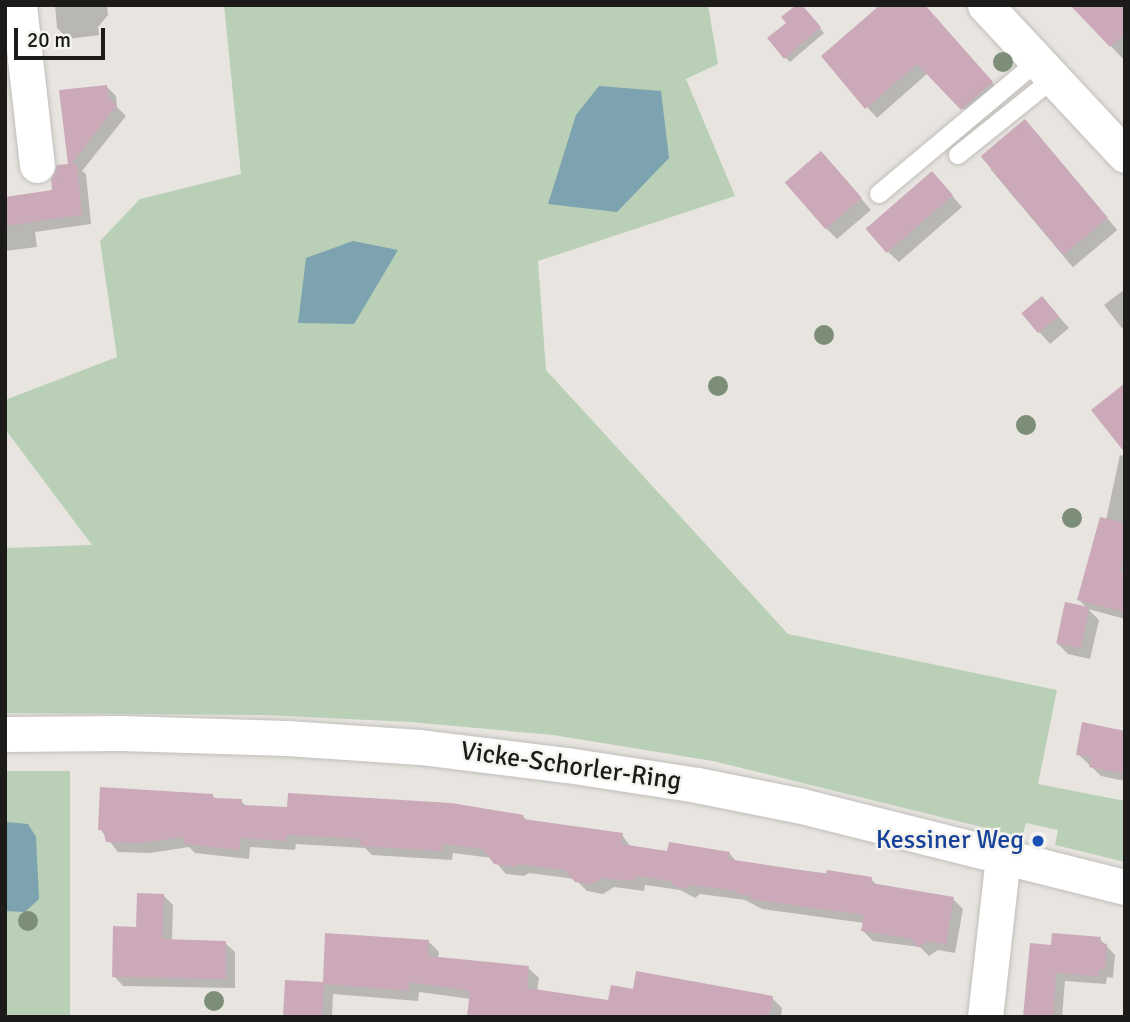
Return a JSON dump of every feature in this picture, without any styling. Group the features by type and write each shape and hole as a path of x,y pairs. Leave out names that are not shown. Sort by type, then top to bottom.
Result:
{"street":[{"path":"19,5 37,165"},
{"path":"985,5 1125,155"},
{"name":"Vicke-Schorler-Ring","path":"5,734 121,733 287,738 420,747 567,765 697,785 802,806 1125,887"},
{"path":"985,1017 1003,856"}],"lane":[{"path":"958,155 1046,70"},
{"path":"879,194 1046,70"}],"green space":[{"path":"224,5 708,5 718,64 686,79 735,196 538,261 546,370 788,634 1057,690 1038,784 1125,801 1125,862 1055,845 1058,830 1026,823 1022,837 713,761 553,735 410,722 265,715 5,713 5,548 92,545 5,429 5,400 117,357 100,241 140,199 241,174"},
{"path":"5,771 70,771 70,1017 5,1017"}],"water":[{"path":"599,86 661,91 669,158 617,212 548,204 576,115"},
{"path":"353,241 398,250 354,324 298,323 306,258"},
{"path":"5,822 28,824 36,837 39,899 25,912 5,911"}],"building":[{"path":"796,5 802,5 821,27 784,59 767,38 786,23 781,17"},
{"path":"880,5 925,5 993,82 961,110 917,64 865,109 821,56"},
{"path":"1070,5 1125,5 1125,34 1110,47"},
{"path":"107,85 108,98 117,105 71,164 77,163 82,215 5,226 5,197 52,190 51,179 57,165 68,164 59,90"},
{"path":"1025,119 1108,218 1063,255 981,156"},
{"path":"821,151 862,198 825,229 785,182"},
{"path":"932,171 953,195 887,253 866,229"},
{"path":"1042,296 1059,316 1038,333 1021,313"},
{"path":"1125,383 1125,453 1091,410"},
{"path":"1100,517 1125,523 1125,553 1120,573 1125,574 1125,612 1077,600"},
{"path":"1065,602 1089,607 1081,648 1056,643"},
{"path":"1082,722 1125,731 1125,774 1089,767 1091,757 1076,755"},
{"path":"100,787 213,794 213,798 242,799 242,805 287,807 288,793 451,803 524,815 523,819 623,833 621,844 667,851 669,842 730,852 728,859 826,874 827,870 872,877 871,883 954,897 946,944 927,941 918,948 912,939 861,931 864,915 750,899 751,896 737,894 737,891 690,885 685,889 674,886 671,881 635,876 635,881 603,878 592,884 575,882 565,870 494,864 483,849 443,844 442,851 360,846 361,839 287,835 286,841 240,838 240,850 184,844 184,837 139,843 106,842 103,830 98,830"},
{"path":"137,893 164,894 162,939 226,941 226,979 112,977 113,926 136,927"},
{"path":"325,933 429,940 428,956 529,966 527,988 608,1000 611,985 633,989 636,971 773,996 769,1017 467,1017 470,991 409,982 409,991 324,984 322,1017 283,1017 285,980 323,982"},
{"path":"1052,933 1101,937 1100,943 1107,944 1105,970 1099,969 1098,976 1056,973 1053,1017 1023,1017 1030,943 1051,945"}],"place":[{"name":"Kessiner Weg","path":"1038,841"}]}
